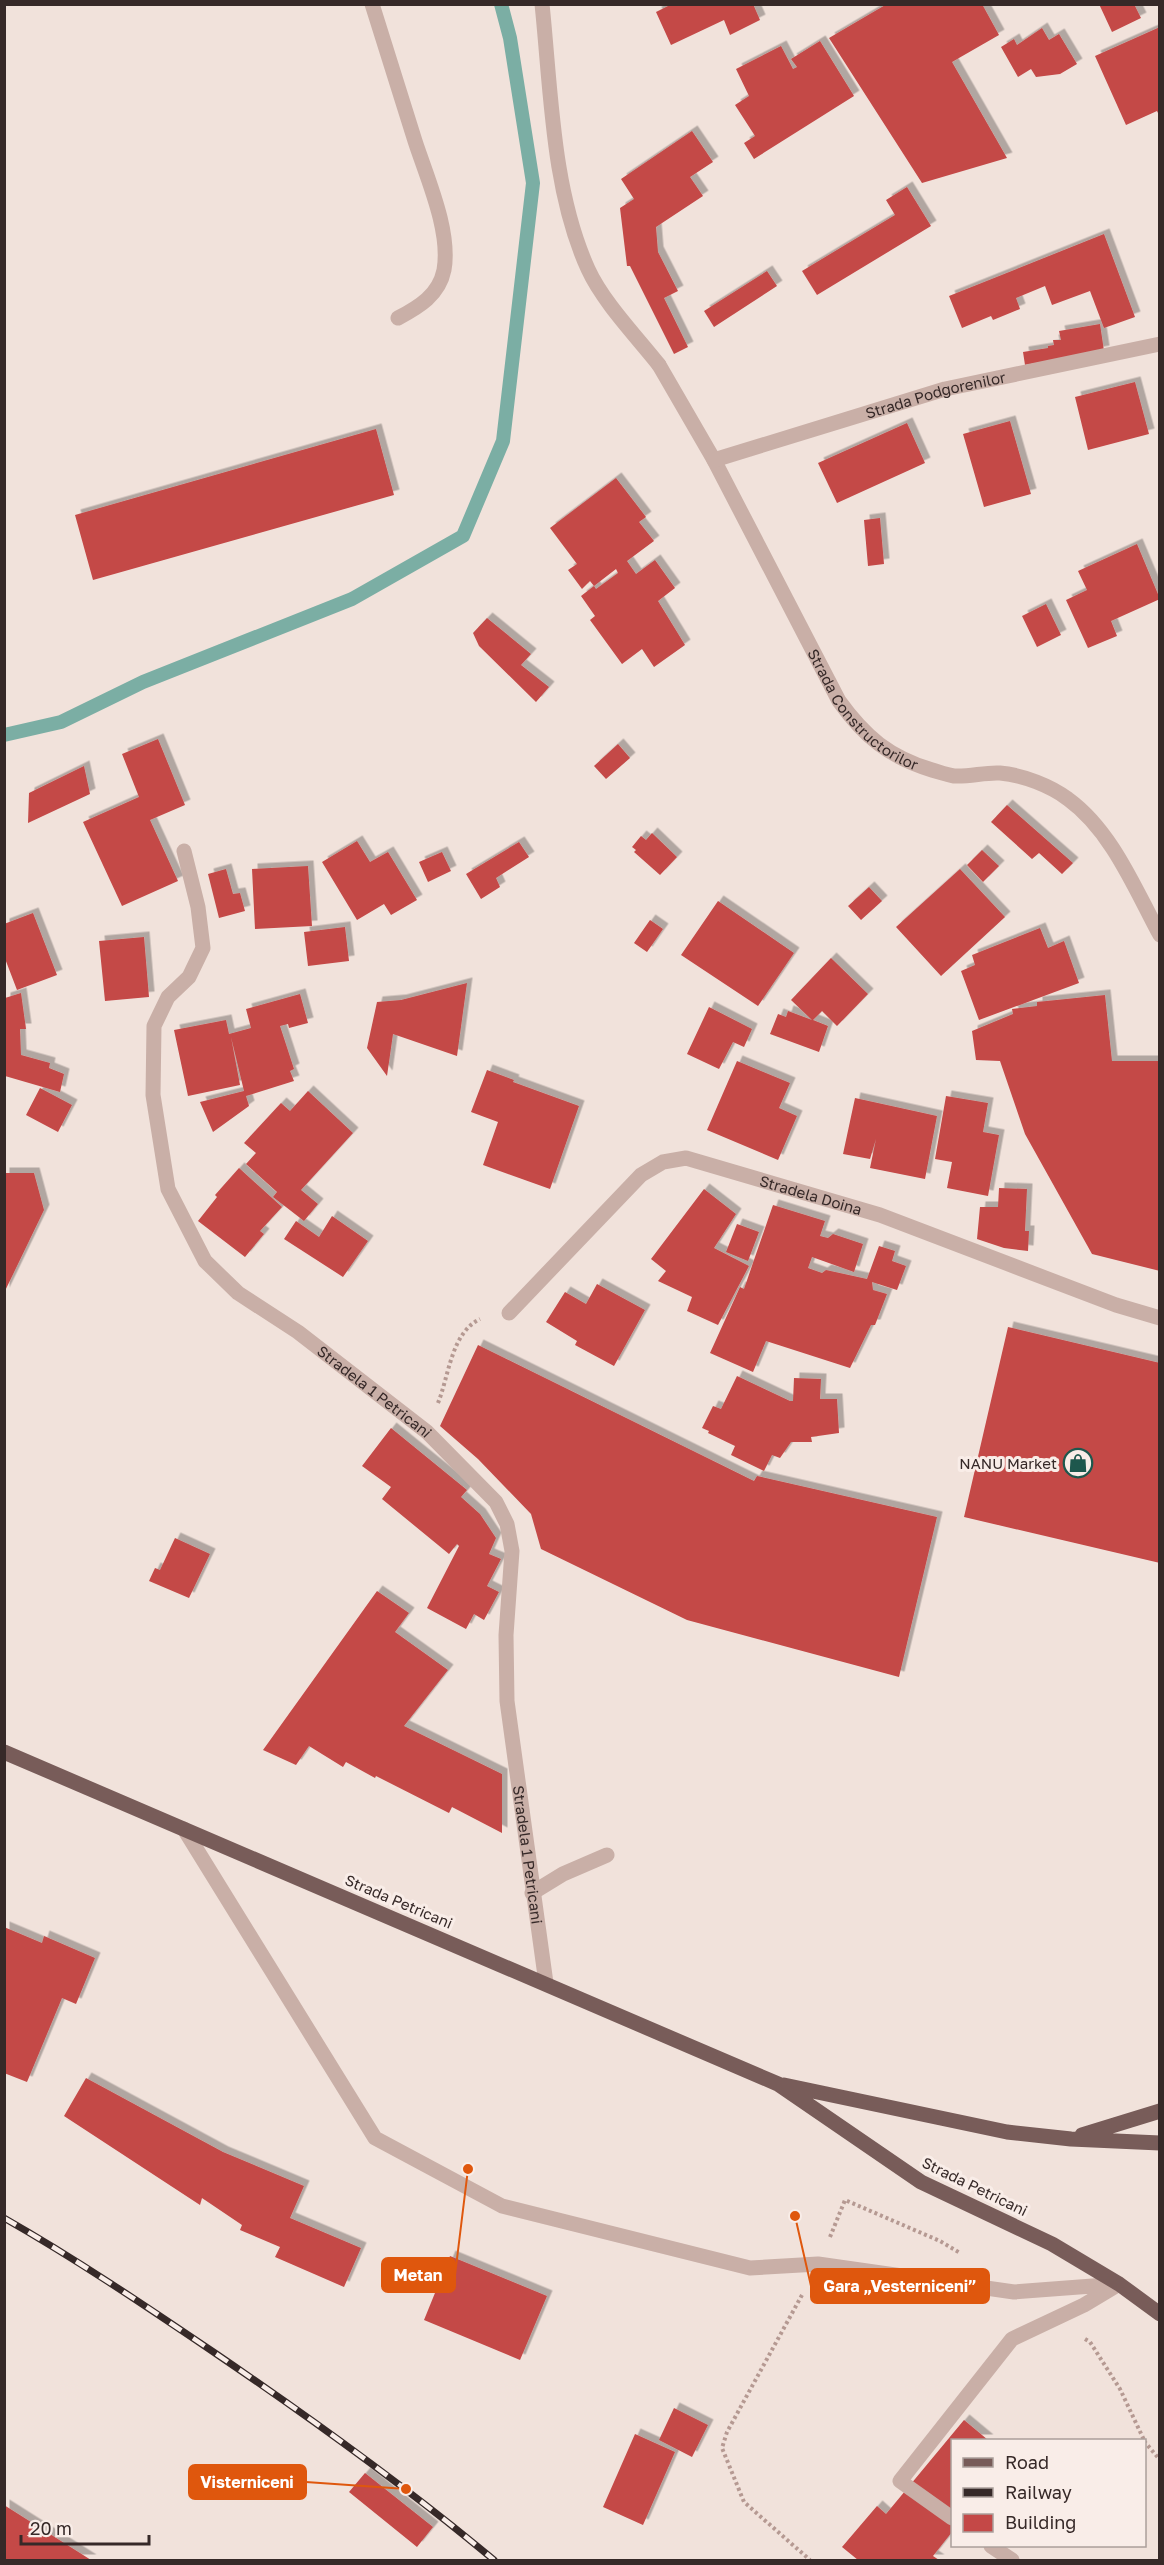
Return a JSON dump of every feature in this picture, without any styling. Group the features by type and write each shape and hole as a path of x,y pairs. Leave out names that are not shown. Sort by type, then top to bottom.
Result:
{"main road":[{"name":"Strada Petricani","path":"4,1752 778,2084 921,2182 1052,2244 1119,2284 1160,2314"},
{"name":"Strada Petricani","path":"778,2084 1008,2132 1071,2139 1160,2143"},
{"path":"1071,2139 1160,2111"}],"street":[{"path":"372,4 437,207 444,245 444,270 437,288 420,307 398,318"},
{"name":"Strada Constructorilor","path":"542,4 556,144 570,217 589,271 619,315 659,365 714,460 839,701 859,728 878,744 908,763 954,776 1001,774 1036,782 1067,798 1086,814 1114,852 1160,935"},
{"name":"Strada Podgorenilor","path":"714,460 945,389 1160,344"},
{"name":"Stradela 1 Petricani","path":"184,851 198,907 203,948 189,977 168,998 154,1026 153,1095 168,1189 205,1261 238,1293 298,1332 427,1432 496,1502 507,1524 512,1551 506,1635 507,1701 546,1983"},
{"name":"Stradela Doina","path":"509,1313 641,1175 663,1162 686,1158 880,1215 1116,1305 1160,1318"},
{"path":"184,1829 375,2138 502,2206 750,2268 818,2264 1014,2292 1119,2284"},
{"path":"532,1893 563,1874 607,1855"},
{"path":"951,2517 900,2481 1012,2339 1119,2284"},
{"path":"992,2547 1012,2560"}],"path":[{"path":"427,1432 447,1379 459,1338 473,1322 490,1313 509,1313"},
{"path":"810,2560 744,2502 722,2448 728,2432 818,2264 845,2200"},
{"path":"1146,2443 1160,2460"}],"building":[{"path":"672,4 753,4 760,20 730,35 724,20 671,45 656,12"},
{"path":"887,4 982,4 999,35 952,62 1007,158 922,183 829,38"},
{"path":"1099,4 1134,4 1141,18 1112,32"},
{"path":"1160,27 1160,117 1157,111 1126,125 1095,56"},
{"path":"1042,28 1049,40 1059,34 1077,64 1060,74 1036,77 1031,69 1018,77 1001,47 1014,39 1017,45"},
{"path":"820,41 854,96 754,159 744,143 755,136 735,105 749,96 736,69 781,46 793,69 797,67 791,59"},
{"path":"692,131 713,162 690,177 703,196 656,227 658,252 678,291 664,298 688,347 674,354 630,266 627,266 620,208 634,199 621,179"},
{"path":"907,187 931,226 817,295 802,271 895,215 886,200"},
{"path":"1104,234 1135,317 1104,328 1090,291 1052,305 1045,286 1016,298 1020,309 993,320 991,316 962,328 949,296"},
{"path":"767,271 777,286 714,327 704,311"},
{"path":"1100,324 1104,351 1025,365 1023,352 1054,345 1053,340 1061,340 1059,331"},
{"path":"1135,382 1149,434 1088,450 1075,397"},
{"path":"1010,421 1031,494 984,507 963,434"},
{"path":"907,423 925,463 837,503 818,463"},
{"path":"376,429 394,495 93,580 75,515"},
{"path":"616,478 646,517 639,522 654,541 627,561 636,574 655,560 675,588 658,601 685,645 654,667 642,649 622,664 590,620 595,616 581,596 594,586 590,581 582,589 568,570 577,564 550,528","holes":["616,569 618,573 596,589 594,586"]},
{"path":"880,518 884,564 868,566 864,520"},
{"path":"1137,544 1160,599 1111,621 1117,636 1088,648 1066,600 1087,590 1078,571"},
{"path":"1046,604 1061,635 1037,647 1022,616"},
{"path":"487,618 531,654 521,665 549,687 536,702 479,646 473,633"},
{"path":"158,739 185,805 150,820 178,881 122,906 83,822 139,797 122,754"},
{"path":"618,744 630,758 606,779 594,766"},
{"path":"84,766 90,794 28,823 29,793"},
{"path":"1007,805 1073,863 1062,874 1039,853 1032,859 991,822"},
{"path":"652,833 677,857 660,875 634,852 636,850 632,847 641,836 646,840"},
{"path":"357,841 370,862 388,852 417,900 391,915 384,904 357,920 322,862"},
{"path":"519,842 529,857 496,878 500,887 481,899 466,874"},
{"path":"982,850 999,866 983,882 967,865"},
{"path":"442,852 451,871 428,882 419,862"},
{"path":"308,866 312,926 255,929 252,869"},
{"path":"226,869 233,894 240,893 245,911 219,918 208,874"},
{"path":"960,869 1005,917 941,976 896,927"},
{"path":"869,887 882,901 861,920 848,906"},
{"path":"718,901 794,953 758,1006 681,955"},
{"path":"33,913 57,975 17,990 4,956 4,924"},
{"path":"650,920 663,929 647,952 634,943"},
{"path":"345,927 349,961 308,966 304,932"},
{"path":"1040,928 1048,948 1064,941 1079,983 979,1020 961,971 975,965 972,955"},
{"path":"144,937 149,997 105,1001 99,941"},
{"path":"831,958 868,994 837,1026 822,1011 813,1020 828,1026 819,1052 770,1034 778,1014 786,1017 788,1011 812,1020 791,1000"},
{"path":"467,983 457,1056 393,1034 387,1076 367,1048 377,1002 401,1000"},
{"path":"21,993 26,1029 20,1029 21,1055 50,1063 49,1068 64,1074 60,1092 5,1076 5,998"},
{"path":"300,994 308,1023 289,1028 288,1024 280,1026 294,1069 290,1071 294,1081 246,1096 249,1106 213,1132 200,1102 244,1091 231,1037 240,1085 188,1096 174,1030 226,1020 229,1034 251,1028 246,1009"},
{"path":"1105,995 1112,1061 1160,1061 1160,1271 1092,1254 1025,1134 1000,1061 976,1060 972,1031 1013,1014 1012,1009 1037,1006 1037,1002"},
{"path":"709,1007 752,1029 744,1047 733,1042 719,1069 687,1054"},
{"path":"737,1061 790,1083 779,1108 797,1116 778,1160 707,1130"},
{"path":"487,1070 579,1106 550,1189 483,1165 498,1122 471,1112"},
{"path":"40,1088 72,1105 58,1132 26,1115"},
{"path":"308,1091 353,1133 301,1190 318,1204 304,1221 273,1197 277,1192 246,1164 256,1153 244,1143 281,1103 290,1111"},
{"path":"946,1096 988,1103 983,1132 999,1135 988,1196 947,1188 952,1162 935,1159"},
{"path":"855,1098 937,1116 925,1179 870,1168 876,1139 870,1159 843,1154"},
{"path":"239,1168 282,1207 260,1231 264,1234 245,1257 198,1221 217,1197 215,1195"},
{"path":"4,1173 34,1173 44,1210 4,1293"},
{"path":"999,1188 1027,1189 1025,1231 1029,1231 1028,1251 1004,1248 977,1239 980,1207 998,1207"},
{"path":"704,1189 736,1214 714,1248 749,1266 718,1325 687,1311 692,1297 658,1281 666,1271 651,1259"},
{"path":"773,1205 825,1221 820,1236 828,1238 833,1234 863,1244 854,1272 812,1257 808,1268 822,1273 826,1270 867,1279 879,1246 895,1251 892,1261 906,1266 897,1290 872,1282 873,1290 887,1294 875,1325 871,1325 850,1368 766,1341 753,1372 710,1353 740,1287 744,1289"},
{"path":"332,1216 368,1241 343,1277 284,1239 296,1221 319,1237"},
{"path":"737,1224 759,1232 748,1261 726,1252"},
{"path":"597,1284 645,1310 614,1366 575,1345 577,1341 546,1322 565,1292 586,1304"},
{"path":"1008,1327 1160,1363 1160,1563 964,1517"},
{"path":"478,1345 754,1481 757,1476 937,1517 899,1677 687,1620 541,1549 531,1514 478,1459 440,1426"},
{"path":"737,1376 790,1401 793,1401 794,1378 821,1379 820,1399 837,1399 839,1433 811,1437 812,1442 791,1442 780,1458 772,1455 764,1471 731,1455 735,1446 702,1428 713,1406 721,1409"},
{"path":"391,1428 467,1490 461,1497 480,1514 496,1538 489,1554 501,1559 487,1586 499,1592 484,1620 474,1614 466,1629 427,1608 459,1546 457,1544 449,1554 382,1499 391,1487 362,1466"},
{"path":"175,1538 210,1554 189,1598 149,1581 155,1568 160,1570"},
{"path":"377,1591 409,1613 395,1632 448,1670 404,1726 502,1774 502,1833 452,1807 449,1813 346,1762 343,1767 309,1746 296,1765 263,1750"},
{"path":"4,1927 42,1943 44,1936 95,1958 76,2004 62,1998 27,2082 4,2073"},
{"path":"86,2078 223,2152 304,2186 290,2218 361,2248 344,2287 275,2257 280,2247 240,2230 242,2225 202,2198 200,2205 64,2116"},
{"path":"450,2256 547,2296 520,2360 424,2320"},
{"path":"674,2408 708,2425 692,2457 659,2440"},
{"path":"964,2420 987,2439 951,2439 951,2533 933,2556 939,2560 858,2560 842,2547 877,2506 886,2514"},
{"path":"635,2434 675,2452 643,2525 603,2507"},
{"path":"365,2473 433,2527 417,2547 349,2492"},
{"path":"4,2505 91,2560 4,2560"}],"waterway":[{"path":"4,735 61,722 143,682 352,599 463,536 503,441 533,183 510,38 501,4"}],"railway":[{"path":"4,2218 110,2283 284,2401 391,2478 494,2560"}],"place":[{"name":"NANU Market","path":"1078,1463"},
{"name":"Metan","path":"468,2169"},
{"name":"Gara „Vesterniceni”","path":"795,2216"},
{"name":"Visterniceni","path":"406,2489"}]}
